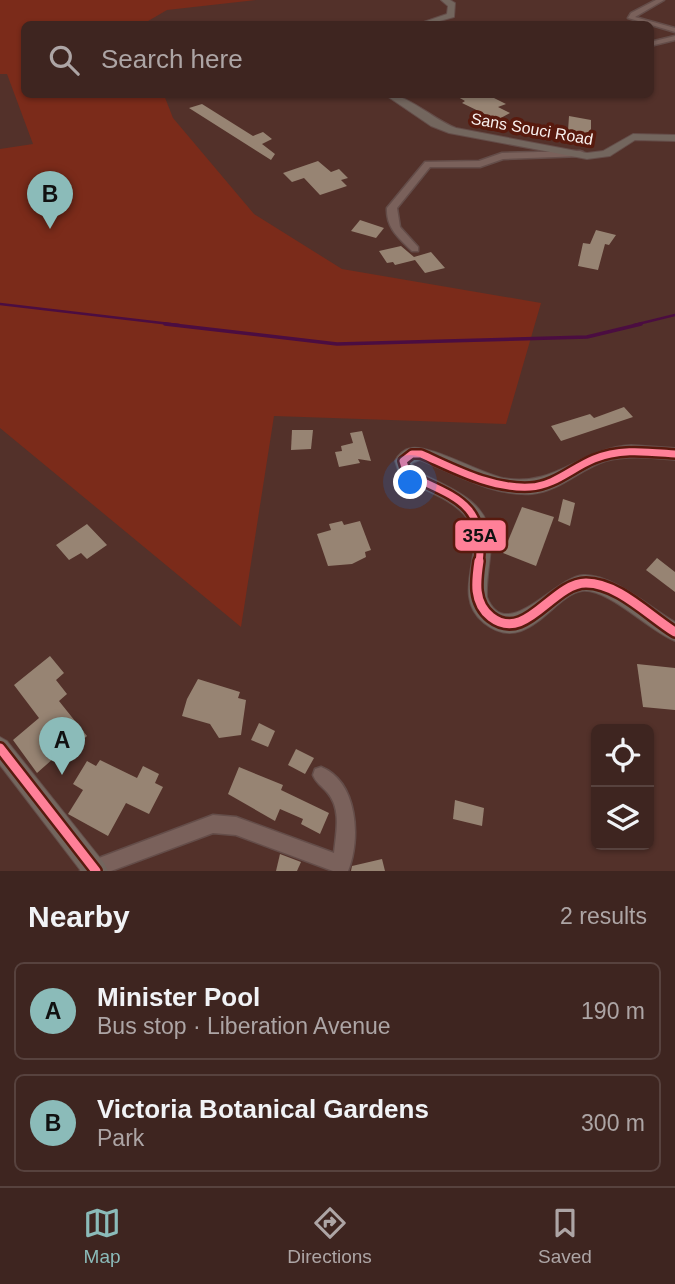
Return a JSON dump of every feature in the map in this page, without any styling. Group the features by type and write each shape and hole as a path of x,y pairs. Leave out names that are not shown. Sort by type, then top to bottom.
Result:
{"main road":[{"path":"432,21 451,15 453,9 445,0"},
{"name":"Sans Souci Road","path":"395,98 435,124 453,131 580,154 606,154 633,137 675,138"},
{"path":"675,454 632,451 603,455 552,482 528,488 500,483 421,454 412,454 403,461 407,474 454,497 475,517 482,538 478,589 484,611 492,618 503,622 524,620 571,586 595,583 675,632"},
{"path":"0,748 92,870"}],"street":[{"path":"641,0 652,4"},
{"path":"642,21 631,18 661,0"},
{"path":"654,24 675,30"},
{"path":"654,43 675,38"},
{"path":"415,249 398,234 391,217 392,208 428,164 481,164 502,156 580,154"},
{"path":"92,870 213,824 236,826 341,865 346,808 340,790 321,775"}],"shaded area":[{"path":"0,0 256,0 167,10 148,21 21,21 21,98 165,98 173,118 254,214 342,269 541,303 506,424 274,416 241,627 0,428 0,149 33,144 7,74 0,74"}],"building":[{"path":"460,98 494,98 506,104 498,107 510,113 497,120 462,103 465,101"},
{"path":"202,104 253,136 263,132 272,139 262,144 275,154 271,160 189,108"},
{"path":"569,116 591,120 591,129 579,144 561,140 568,131"},
{"path":"318,161 331,172 339,169 348,178 341,180 347,186 320,195 304,178 292,182 283,173"},
{"path":"360,220 384,228 376,238 351,231"},
{"path":"596,230 616,235 609,245 605,244 598,270 578,266 583,243 590,244"},
{"path":"401,246 414,257 431,252 445,268 425,273 415,260 395,265 393,262 387,263 379,251"},
{"path":"624,407 633,417 561,441 551,426 590,414 594,418"},
{"path":"292,430 313,430 311,449 291,450"},
{"path":"362,431 371,461 358,459 360,463 339,467 335,452 342,451 341,446 353,443 350,433"},
{"path":"563,499 575,503 570,526 558,521"},
{"path":"522,507 554,517 536,566 503,553"},
{"path":"342,521 344,525 360,521 371,550 365,552 366,557 352,564 328,566 317,534 331,530 329,524"},
{"path":"87,524 107,545 87,559 81,553 69,560 56,545"},
{"path":"657,558 675,572 675,592 646,570"},
{"path":"50,656 64,673 56,680 67,694 59,701 87,736 66,755 63,750 37,773 13,740 39,718 14,685"},
{"path":"637,664 675,668 675,710 643,707"},
{"path":"198,679 240,692 238,698 246,700 241,735 219,738 210,724 182,716 187,699"},
{"path":"259,723 275,731 268,747 251,740"},
{"path":"296,749 314,758 305,774 288,765"},
{"path":"100,760 137,778 143,766 159,774 155,783 163,787 149,814 126,803 108,836 68,814 83,790 73,784 87,761 96,766"},
{"path":"239,767 283,785 281,790 329,813 320,834 301,824 303,819 280,809 275,821 228,794"},
{"path":"455,800 484,808 482,826 453,819"},
{"path":"280,854 301,862 297,871 276,871"},
{"path":"382,859 385,871 351,871 352,866"}],"waterway":[{"path":"0,304 179,325"},
{"path":"634,325 675,315"},
{"path":"165,324 337,344 587,337 641,324"}],"transit line":[{"name":"35A","path":"675,454 614,453 586,463 555,480 530,487 488,481 421,454 412,454 403,461 407,474 453,496 475,516 481,541 478,597 482,608 492,618 505,624 518,623 562,591 586,583 610,589 621,595 675,632"},
{"name":"35A","path":"0,748 96,871"}],"place":[{"name":"Victoria Botanical Gardens","path":"50,229"},
{"name":"Minister Pool","path":"62,775"}]}
